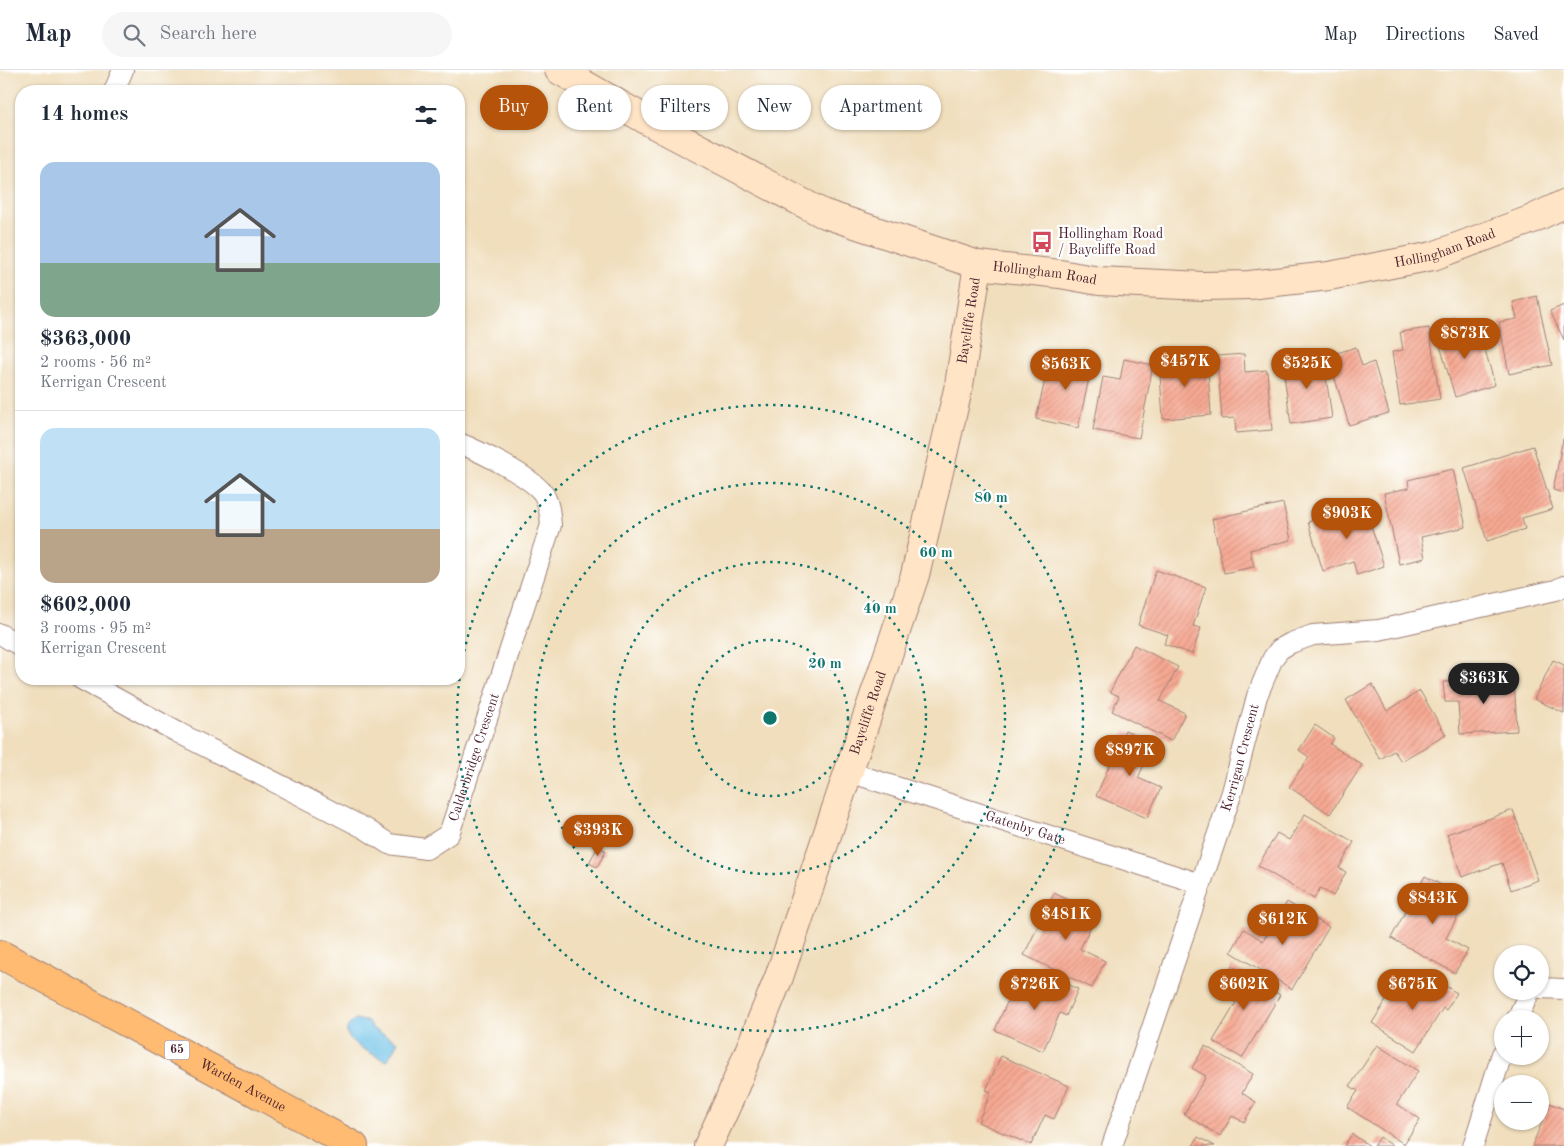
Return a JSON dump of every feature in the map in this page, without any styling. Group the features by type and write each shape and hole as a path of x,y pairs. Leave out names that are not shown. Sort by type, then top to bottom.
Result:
{"main road":[{"name":"Warden Avenue","path":"0,954 354,1146"}],"street":[{"path":"117,85 123,70"},
{"name":"Hollingham Road","path":"559,70 656,126 822,213 978,265 1060,274 1099,281 1203,286 1250,285 1329,276 1433,256 1530,220 1564,204"},
{"name":"Baycliffe Road","path":"708,1146 730,1098 779,978 915,575 959,386 978,265"},
{"name":"Calderbridge Crescent","path":"92,685 389,844 426,849 449,834 551,525 550,509 543,492 528,480 465,446"},
{"name":"Kerrigan Crescent","path":"1112,1146 1232,792 1257,696 1273,658 1280,649 1299,639 1313,635 1379,630 1556,590 1564,586"},
{"path":"0,634 15,643"},
{"name":"Gatenby Gate","path":"849,772 1200,884"},
{"path":"1549,988 1564,989"},
{"path":"1473,1146 1499,1065"}],"water":[{"path":"355,1020 368,1021 373,1029 398,1042 387,1061 364,1050 350,1039 347,1033 348,1026"}],"building":[{"path":"1537,296 1552,365 1509,374 1499,322 1517,319 1513,302"},
{"path":"1564,305 1564,340 1550,311"},
{"path":"1458,321 1463,337 1480,332 1495,385 1455,397 1435,328"},
{"path":"1429,328 1440,399 1400,405 1392,352 1403,350 1400,332"},
{"path":"1356,347 1362,366 1374,362 1389,413 1349,425 1328,356"},
{"path":"1070,351 1094,356 1078,428 1036,419 1048,367 1066,371"},
{"path":"1244,354 1245,372 1267,370 1272,430 1236,433 1235,418 1222,419 1217,356"},
{"path":"1207,356 1211,415 1163,419 1159,360"},
{"path":"1323,356 1332,418 1291,424 1282,362"},
{"path":"1124,359 1153,365 1139,438 1093,430 1103,377 1120,380"},
{"path":"1564,439 1564,493 1553,490"},
{"path":"1533,446 1553,509 1522,518 1525,529 1487,541 1464,468"},
{"path":"1453,469 1466,527 1421,537 1425,558 1399,564 1384,493 1409,488 1408,480"},
{"path":"1283,503 1291,540 1250,550 1254,567 1224,573 1212,519"},
{"path":"1364,504 1384,566 1357,575 1353,561 1323,571 1308,522"},
{"path":"1156,570 1206,587 1193,626 1201,628 1192,654 1164,644 1168,635 1138,625"},
{"path":"1134,645 1178,667 1160,701 1185,713 1171,741 1112,711 1119,696 1110,692"},
{"path":"1553,660 1564,665 1564,713 1534,699"},
{"path":"1514,678 1517,731 1460,734 1458,702 1445,702 1443,682"},
{"path":"1372,684 1387,711 1420,691 1446,735 1401,761 1394,751 1380,759 1346,700"},
{"path":"1315,725 1334,738 1330,744 1362,765 1330,814 1289,787 1309,757 1299,750"},
{"path":"1125,730 1154,743 1138,778 1161,788 1147,818 1096,796"},
{"path":"1513,810 1538,880 1511,890 1502,863 1462,877 1447,834"},
{"path":"1305,814 1354,842 1339,868 1346,872 1333,896 1320,888 1314,899 1258,866 1277,833 1289,840"},
{"path":"598,846 606,851 597,867 589,863"},
{"path":"1425,876 1467,899 1446,938 1468,950 1455,973 1391,938"},
{"path":"1054,893 1097,914 1080,949 1105,961 1092,988 1024,955"},
{"path":"1287,902 1329,927 1292,989 1231,952 1244,929 1263,941"},
{"path":"1232,966 1280,995 1242,1058 1213,1041 1236,1003 1217,991"},
{"path":"1047,976 1078,989 1066,1016 1060,1013 1043,1051 995,1030 1018,977 1042,988"},
{"path":"1429,976 1457,993 1446,1010 1443,1008 1416,1051 1372,1023 1400,978 1419,990"},
{"path":"1377,1045 1418,1071 1397,1104 1420,1119 1404,1144 1347,1107 1358,1091 1350,1086"},
{"path":"1205,1046 1253,1074 1242,1093 1256,1102 1244,1122 1232,1116 1220,1136 1184,1114 1206,1076 1192,1068"},
{"path":"1001,1056 1069,1086 1054,1119 1045,1115 1031,1145 978,1122 991,1092 986,1090"},
{"path":"1550,1103 1564,1109 1564,1146 1532,1146 1539,1130 1549,1130"},
{"path":"1352,1134 1370,1146 1344,1146"},
{"path":"1198,1137 1215,1146 1193,1146"},
{"path":"1380,1137 1393,1146 1374,1146"}],"place":[{"name":"Hollingham Road / Baycliffe Road","path":"1042,242"}]}
